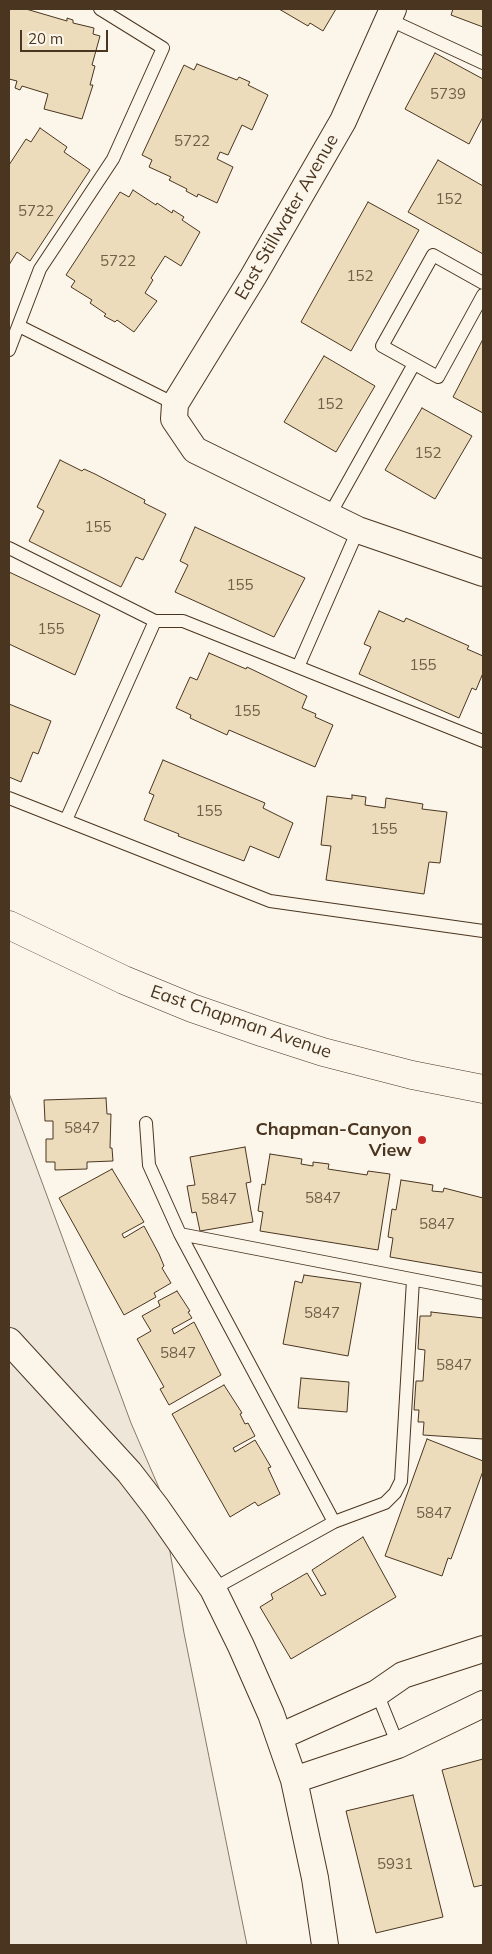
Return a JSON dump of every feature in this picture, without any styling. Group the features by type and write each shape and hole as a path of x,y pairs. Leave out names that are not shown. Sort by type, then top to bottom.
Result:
{"main road":[{"name":"East Chapman Avenue","path":"9,925 124,980 192,1008 264,1033 323,1052 412,1075 483,1089"}],"street":[{"name":"East Stillwater Avenue","path":"174,411 343,121 391,14"},
{"path":"174,411 195,450 358,530 483,573"},
{"path":"9,1341 129,1472 161,1514 212,1589 241,1646 280,1737 294,1780 315,1878 324,1945"},
{"path":"280,1737 377,1693 403,1675 483,1649"},
{"path":"294,1780 398,1745 483,1704"}],"lane":[{"path":"9,350 40,269 114,159 163,48 100,9"},
{"path":"391,14 483,63"},
{"path":"483,283 433,254 382,346 438,377 483,295"},
{"path":"19,326 174,411"},
{"path":"329,516 414,364"},
{"path":"298,667 358,530"},
{"path":"9,548 156,621 183,621 483,741"},
{"path":"66,820 156,621"},
{"path":"9,798 270,901 483,930"},
{"path":"146,1123 149,1165 180,1234 334,1522"},
{"path":"180,1234 483,1293"},
{"path":"212,1589 334,1522 385,1504 401,1481 413,1280"},
{"path":"377,1693 398,1745"}],"shaded area":[{"path":"9,1093 131,1423 159,1488 184,1633 247,1945 9,1945"}],"building":[{"path":"9,9 26,9 67,21 67,18 73,20 73,23 94,28 93,34 100,36 92,65 95,66 90,85 93,85 82,119 44,109 48,94 22,86 20,90 15,88 17,81 9,79"},
{"path":"279,9 336,9 323,31 310,23 308,26"},
{"path":"453,9 483,9 483,27 451,15"},
{"path":"435,53 483,79 483,117 469,144 405,109"},
{"path":"197,64 237,80 239,77 250,82 248,85 268,95 252,130 242,125 228,155 220,152 217,159 233,167 217,203 198,194 197,197 186,191 187,189 169,180 171,177 149,167 152,160 142,155 184,65 194,70"},
{"path":"40,128 67,147 64,152 90,170 30,261 17,252 9,265 9,165 26,139 31,142"},
{"path":"438,160 483,186 483,254 408,212"},
{"path":"133,190 172,213 173,210 184,217 182,220 200,232 181,266 165,256 151,278 153,280 145,293 157,301 134,332 117,320 115,322 104,316 106,314 90,303 92,300 71,287 75,281 66,275 120,192 129,197"},
{"path":"368,202 419,230 351,351 301,322"},
{"path":"483,339 483,413 453,397"},
{"path":"324,356 375,386 336,452 284,422"},
{"path":"422,408 472,436 435,499 385,470"},
{"path":"60,460 82,471 84,469 95,474 145,500 144,503 166,514 143,560 136,557 121,587 29,541 44,511 37,507"},
{"path":"195,527 305,578 274,637 175,592 188,565 180,561"},
{"path":"9,572 100,615 75,675 9,644"},
{"path":"379,611 404,622 406,618 469,646 467,649 483,656 483,673 476,690 472,688 459,718 359,674 371,647 364,644"},
{"path":"209,653 246,669 247,667 307,696 302,708 316,714 315,717 333,725 315,767 229,730 227,735 190,718 191,715 176,708 190,677 197,680"},
{"path":"9,704 51,721 38,754 33,752 21,782 9,777"},
{"path":"163,760 265,803 263,808 293,823 279,858 250,846 244,861 178,836 179,834 144,820 154,795 149,793"},
{"path":"352,795 366,797 365,805 385,808 386,798 423,804 422,809 447,812 440,863 429,862 424,894 326,880 331,846 321,845 327,796 352,799"},
{"path":"106,1098 107,1114 111,1114 110,1148 112,1148 113,1161 87,1162 87,1169 55,1170 55,1162 46,1162 46,1139 53,1139 53,1121 45,1121 44,1100"},
{"path":"245,1147 251,1182 246,1183 253,1222 200,1231 196,1212 192,1213 187,1186 195,1185 190,1157"},
{"path":"270,1154 302,1159 301,1164 313,1166 313,1162 329,1164 328,1169 367,1175 368,1171 390,1174 378,1250 260,1231 263,1212 258,1211 262,1184 265,1185"},
{"path":"112,1169 144,1222 122,1234 124,1238 144,1226 159,1254 164,1266 162,1268 171,1283 154,1293 156,1297 124,1315 59,1198"},
{"path":"401,1180 433,1185 432,1191 443,1192 444,1188 483,1198 483,1273 390,1257 393,1238 388,1237 392,1209 396,1210"},
{"path":"304,1275 361,1283 348,1356 283,1344 295,1281 302,1283"},
{"path":"177,1291 190,1311 188,1312 192,1318 172,1329 174,1334 194,1322 221,1375 169,1405 160,1389 164,1387 137,1339 151,1331 142,1316 160,1306 158,1301"},
{"path":"431,1312 483,1318 483,1439 423,1435 424,1422 418,1422 419,1410 414,1410 416,1381 423,1381 425,1350 418,1349 420,1316 431,1316"},
{"path":"301,1378 349,1382 347,1412 298,1408"},
{"path":"224,1385 242,1413 240,1414 245,1424 248,1423 255,1436 233,1448 235,1452 255,1440 271,1467 268,1468 280,1494 258,1506 255,1502 230,1517 172,1414"},
{"path":"427,1439 483,1461 483,1471 451,1559 448,1558 442,1576 385,1556"},
{"path":"363,1537 396,1597 291,1659 260,1607 273,1599 271,1594 307,1573 321,1596 326,1594 312,1570"},
{"path":"483,1759 483,1885 474,1887 442,1770"},
{"path":"413,1795 443,1917 376,1933 346,1811"}],"place":[{"name":"Chapman-Canyon View","path":"422,1140"}]}
